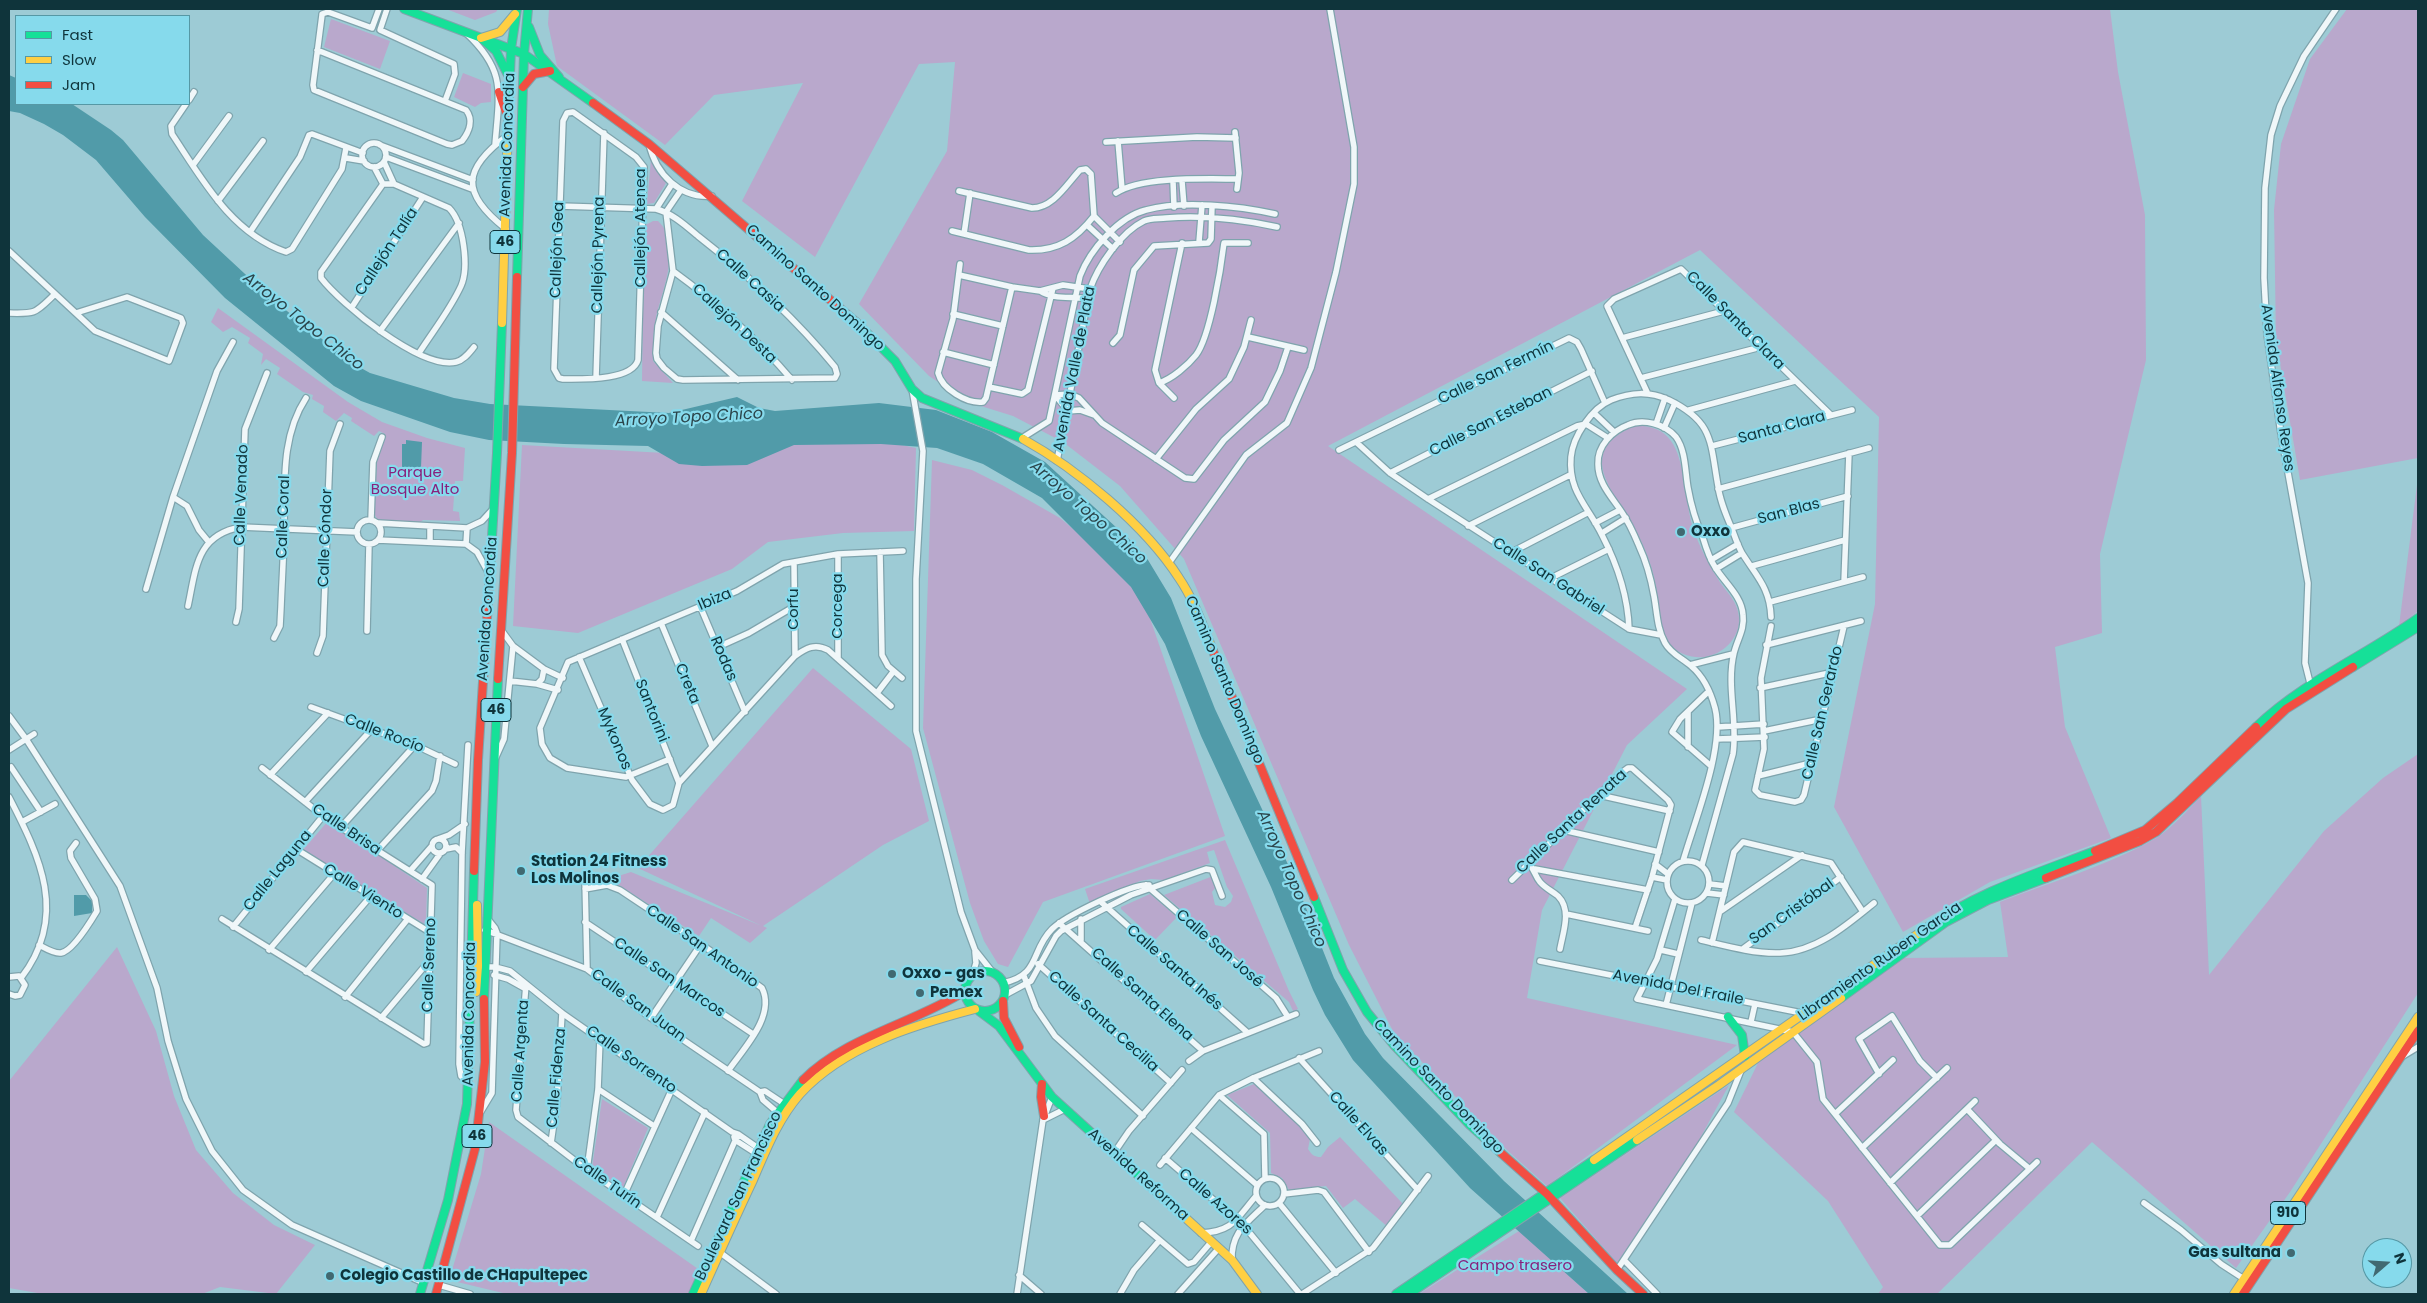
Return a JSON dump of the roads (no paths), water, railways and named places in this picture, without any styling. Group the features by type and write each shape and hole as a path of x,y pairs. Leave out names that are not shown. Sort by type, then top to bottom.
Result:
{"street":[{"path":"317,50 466,110 470,125 462,141 452,145 316,92 312,85 317,50 324,13 328,12 372,28 379,9"},
{"path":"388,9 380,30 454,64 455,74 445,101"},
{"name":"Camino Santo Domingo","path":"404,9 518,52 559,77 649,144 848,314 895,361 912,389 929,402 1022,438 1057,461 1095,490 1145,537 1169,563 1187,590 1197,610 1336,953 1354,991 1367,1012 1394,1046 1492,1146 1547,1194 1617,1270 1643,1294"},
{"path":"1169,563 1246,455 1287,423 1310,368 1336,272 1354,184 1354,147 1330,9"},
{"name":"Avenida Alfonso Reyes","path":"2311,688 2305,663 2308,583 2281,434 2267,334 2264,278 2265,188 2271,135 2280,106 2304,56 2336,9"},
{"path":"510,84 500,56 481,38 500,32 518,10"},
{"name":"Avenida Concordia","path":"436,1294 467,1183 480,1113 485,1062 482,970 487,930 493,762 512,453 523,108 523,87 518,52 518,10"},
{"path":"528,12 534,47 544,62 559,77"},
{"name":"Avenida Concordia","path":"420,1294 446,1208 462,1141 469,1084 475,930 472,897 478,760 497,453 506,229 508,120 510,84 528,12"},
{"path":"463,31 492,62 508,120"},
{"path":"518,52 518,97 523,108"},
{"path":"523,87 534,74 550,71"},
{"path":"190,98 194,92"},
{"path":"495,145 499,92"},
{"path":"185,105 170,128 193,165 230,215 269,245 286,252 292,249 342,169 346,158 346,148"},
{"name":"Callejón Atenea","path":"563,121 567,113 573,112 604,132 642,163 640,354 637,364 621,373 596,378"},
{"path":"193,165 229,116"},
{"name":"Callejón Gea","path":"563,121 554,368 559,378 596,378"},
{"name":"Callejón Pyrena","path":"596,378 600,207 604,132"},
{"path":"250,232 300,157 308,135 312,134 363,153"},
{"path":"506,229 483,209 472,189 472,180 480,162 495,145 508,135"},
{"path":"1106,142 1236,135 1237,189"},
{"path":"218,201 264,141"},
{"path":"1118,141 1122,189"},
{"path":"364,161 363,153 370,144 380,145 472,180"},
{"path":"649,144 656,163 672,184 680,190 698,197 712,196"},
{"path":"380,145 385,151 385,160 394,184"},
{"path":"346,158 364,161 374,167 383,184"},
{"path":"374,167 385,160 428,172 472,189"},
{"path":"428,172 431,164"},
{"path":"959,191 1032,208 1040,208 1051,202 1080,170 1086,169 1091,174 1094,216 1120,242"},
{"path":"1116,193 1122,189 1145,183 1238,179"},
{"path":"1173,181 1180,217"},
{"path":"1179,206 1182,181"},
{"path":"383,184 394,184 449,208 458,223 463,237 463,281 419,353"},
{"path":"383,184 320,275 322,280 380,331 419,353 447,362 455,362 463,359 474,347"},
{"path":"656,209 672,184"},
{"path":"680,190 666,212 673,271 661,312 656,343 657,359 677,379 792,380"},
{"path":"964,234 970,194"},
{"name":"Callejón Talía","path":"352,307 423,197"},
{"path":"1199,242 1202,205"},
{"name":"Avenida Valle de Plata","path":"1022,438 1049,421 1078,286 1084,267 1110,233 1138,212 1156,208 1202,205 1250,209 1275,214"},
{"name":"Calle Casia","path":"559,206 642,208 666,212 714,248 783,310 835,367 837,374 835,378 792,380"},
{"path":"1113,343 1120,335 1135,266 1154,246 1208,243 1211,239 1212,206"},
{"path":"1248,221 1250,209"},
{"path":"952,232 1029,250 1041,251 1062,246 1087,225 1094,216"},
{"name":"Avenida Valle de Plata","path":"1057,461 1090,289 1096,271 1113,249 1145,221 1212,216 1276,227"},
{"path":"380,331 458,223"},
{"path":"1087,225 1113,249"},
{"path":"1174,398 1159,383 1155,370 1182,243"},
{"path":"1159,383 1168,379 1197,354 1205,336 1224,243 1248,243"},
{"path":"9,251 55,294 99,334 166,361 170,360 183,323 181,318 128,297 76,313"},
{"path":"960,264 953,314 938,375 957,395 973,402 983,402 1012,288"},
{"name":"Calle Santa Clara","path":"1647,392 1607,308 1609,302 1678,269 1686,272 1831,415"},
{"name":"Callejón Desta","path":"673,271 725,312 765,349 792,380"},
{"path":"959,275 1012,288 1040,291 1051,296 1076,297 1088,300"},
{"path":"1040,291 1063,286 1078,286 1090,289"},
{"path":"988,387 1022,394 1028,390 1053,288"},
{"path":"9,313 28,314 36,312 55,294"},
{"path":"1622,338 1724,311"},
{"path":"661,312 738,380"},
{"path":"953,314 1003,326"},
{"path":"1156,459 1196,409 1229,379 1248,337 1251,320"},
{"path":"1248,337 1304,350"},
{"name":"Calle San Fermín","path":"1339,450 1565,339 1572,339 1578,344 1605,402"},
{"path":"146,589 173,497 217,371 233,342"},
{"path":"1055,396 1070,394 1083,401 1102,423 1188,479 1194,479 1224,440 1265,402 1280,371 1288,347"},
{"path":"1641,378 1761,348"},
{"path":"943,352 994,364"},
{"name":"Calle San Esteban","path":"1390,473 1592,371"},
{"name":"Calle Venado","path":"236,622 239,608 245,429 267,373"},
{"path":"1689,410 1795,381"},
{"path":"912,389 923,451 916,579 916,731 961,912 975,950 976,963 965,990 966,998 977,1010 993,1010 1004,998 1028,985 1056,936 1081,920 1150,886"},
{"path":"1356,442 1390,473 1428,499 1572,428 1586,424 1605,402 1625,395 1647,392 1664,398 1689,410 1704,428 1712,446 1718,488 1731,528 1742,553 1752,566 1770,602 1771,617"},
{"path":"1055,396 1068,411 1080,410 1094,415"},
{"name":"Calle Coral","path":"274,638 280,626 286,464 290,435 297,411 306,398"},
{"path":"1656,424 1664,398"},
{"path":"1664,428 1675,403"},
{"name":"Santa Clara","path":"1712,446 1852,410"},
{"path":"1594,414 1614,432"},
{"path":"1683,861 1711,766 1718,727 1709,691 1690,665 1672,653 1661,636 1646,564 1626,518 1602,484 1598,468 1601,449 1614,432 1637,422 1656,424 1664,428 1672,433 1680,444 1693,508 1711,560 1738,599 1743,613 1742,631 1734,654 1731,689 1736,738 1730,768 1702,866"},
{"name":"Calle Cóndor","path":"317,653 323,636 330,451 340,424"},
{"path":"1586,424 1608,438"},
{"name":"Calle San Gabriel","path":"1586,424 1575,441 1571,456 1570,475 1587,513 1602,533 1609,549 1625,596 1629,629"},
{"path":"371,520 373,462 382,437"},
{"path":"1718,488 1869,448"},
{"path":"1844,582 1849,453"},
{"name":"Calle San Gabriel","path":"1468,526 1570,475"},
{"name":"San Blas","path":"1731,528 1848,496"},
{"path":"173,497 187,506 198,530 208,542"},
{"name":"Calle San Gabriel","path":"1428,499 1629,629 1661,636"},
{"path":"369,544 361,540 357,532 360,524 371,520 378,523 467,528 482,521 494,508"},
{"path":"1595,523 1620,510"},
{"path":"1510,553 1587,513"},
{"path":"1602,533 1626,518"},
{"path":"378,523 381,530 378,540"},
{"path":"188,606 196,568 208,542 228,530 241,527 357,532"},
{"path":"430,527 430,541"},
{"path":"466,544 467,528"},
{"path":"369,544 378,540 466,544 483,559 490,577"},
{"path":"1752,566 1845,540"},
{"path":"367,631 369,544"},
{"path":"1711,560 1738,544"},
{"path":"1551,578 1609,549"},
{"name":"Ibiza","path":"630,776 621,777 568,768 550,758 542,744 540,728 558,690 568,662 737,591 771,570 794,562 838,554 903,551"},
{"path":"880,552 881,650 884,660 893,672 902,678"},
{"path":"1716,569 1742,553"},
{"name":"Corcega","path":"838,554 838,658"},
{"name":"Corfu","path":"794,562 795,656"},
{"path":"1770,602 1863,577"},
{"name":"Rodas","path":"700,606 745,712"},
{"path":"718,647 749,633 795,606"},
{"name":"Libramiento Ruben Garcia","path":"1547,1194 1742,1068 1938,927 1968,909 2140,841 2156,832 2286,709 2311,688 2392,637 2418,618"},
{"path":"1766,645 1860,621"},
{"name":"Creta","path":"661,623 712,746"},
{"path":"1771,626 1766,645 1760,688 1764,731 1758,776 1811,763"},
{"name":"Calle San Gerardo","path":"1758,776 1756,792 1790,801 1801,800 1844,626"},
{"name":"Libramiento Ruben Garcia","path":"1409,1294 1540,1202 1547,1194 1784,1030 1957,907 1992,890 2114,844 2145,830 2177,803 2276,708 2418,627"},
{"path":"502,631 513,646 544,669 563,678"},
{"name":"Santorini","path":"622,639 679,783"},
{"path":"493,762 504,739 513,646"},
{"path":"679,783 795,656 806,648 818,646 828,650 891,706"},
{"path":"1690,665 1734,654"},
{"name":"Mykonos","path":"579,657 630,776 647,801 663,810 673,805 679,783"},
{"path":"537,684 542,678 544,669"},
{"path":"877,693 893,672"},
{"path":"1760,688 1834,672"},
{"path":"510,681 537,684 558,690"},
{"path":"1709,691 1674,726 1672,732 1711,766"},
{"name":"Calle Rocío","path":"311,707 415,745 455,764"},
{"path":"1688,712 1688,747"},
{"path":"270,775 328,713"},
{"path":"9,716 26,739 120,886 157,988 168,1041 186,1099 212,1151 243,1190 292,1225 424,1283"},
{"path":"1717,739 1736,738 1822,718"},
{"path":"1718,727 1735,725 1764,731"},
{"path":"305,802 372,729"},
{"path":"9,750 34,734"},
{"path":"341,828 415,745"},
{"path":"468,745 462,853 459,1064 461,1076 469,1084"},
{"path":"377,851 432,791 436,781 440,756"},
{"path":"630,776 670,758"},
{"path":"466,780 478,760"},
{"path":"11,767 41,812"},
{"name":"Calle Brisa","path":"262,768 323,816 422,878 433,887"},
{"name":"Calle Santa Renata","path":"1512,880 1528,862 1628,768 1632,768 1668,800 1671,805 1670,811"},
{"path":"1599,796 1670,811 1652,877 1635,928"},
{"path":"9,797 39,860 45,880 45,923 35,957 22,978"},
{"path":"22,822 54,804"},
{"name":"Calle Laguna","path":"233,927 323,816"},
{"path":"410,871 431,847 432,843 449,835 465,824"},
{"path":"1563,830 1659,852"},
{"path":"422,878 443,851 444,841 438,839"},
{"path":"39,945 59,953 69,949 97,911 95,899 71,858 70,851 76,842"},
{"path":"1712,943 1734,852 1743,842 1831,863 1863,912"},
{"path":"431,847 435,853 456,847 462,853"},
{"name":"Calle Viento","path":"296,849 431,934"},
{"path":"1721,911 1802,855"},
{"path":"1707,894 1710,884 1707,871 1702,866 1696,862 1683,861 1672,868 1668,877 1667,888 1681,902 1692,903 1707,894 1724,896"},
{"path":"1528,862 1535,869 1539,881 1561,900 1566,914 1560,949"},
{"path":"1655,864 1668,877"},
{"path":"1003,983 1024,976 1034,961 1046,936 1059,923 1128,889 1150,886 1209,869 1222,896"},
{"path":"1535,869 1648,890"},
{"path":"270,950 334,874"},
{"path":"1652,877 1668,877"},
{"name":"San Cristóbal","path":"1744,948 1841,877"},
{"path":"585,880 588,969"},
{"path":"1710,884 1726,886"},
{"name":"Calle San Antonio","path":"584,889 607,885 620,890 701,944 762,988 765,997 765,1012 753,1034 728,1071"},
{"name":"Calle San José","path":"1150,886 1276,998 1288,1017"},
{"name":"Calle Sereno","path":"382,1018 426,1044 433,887"},
{"path":"306,972 370,897"},
{"path":"1647,982 1661,950 1676,899"},
{"name":"Calle Santa Inés","path":"1101,902 1248,1032"},
{"path":"1666,1005 1692,903"},
{"path":"1701,940 1781,953 1805,948 1835,932 1874,903"},
{"path":"1080,912 1081,940"},
{"path":"1566,914 1648,931"},
{"path":"480,1113 492,1093 497,933 487,918"},
{"path":"222,919 345,997 382,1018 430,961"},
{"path":"345,997 407,920"},
{"name":"Calle San Marcos","path":"585,922 753,1034"},
{"name":"Calle Santa Elena","path":"1059,923 1081,940 1203,1051"},
{"path":"471,1014 482,970 475,930"},
{"name":"Calle San Juan","path":"461,932 487,930 588,969 651,1018 760,1092 763,1100 777,1112"},
{"path":"651,1018 701,944"},
{"path":"975,950 1003,983 1004,998"},
{"path":"1661,950 1678,954"},
{"name":"Calle Santa Cecilia","path":"1034,961 1171,1083"},
{"name":"Avenida Del Fraile","path":"1540,961 1816,1016"},
{"name":"Calle Sorrento","path":"482,970 495,967 510,971 527,987 672,1088 761,1153"},
{"path":"482,970 495,975"},
{"path":"972,976 983,972 994,974"},
{"path":"9,977 16,975 22,978 25,985 24,991 18,996 9,995"},
{"name":"Calle Argenta","path":"495,975 527,987 516,1110 518,1117"},
{"path":"1024,976 1036,1008 1054,1036 1144,1116"},
{"name":"Avenida Del Fraile","path":"1647,982 1637,999 1793,1032"},
{"name":"Boulevard San Francisco","path":"701,1294 777,1112 783,1103 810,1074 834,1056 875,1034 943,1005 965,990"},
{"name":"Avenida Reforma","path":"1004,998 1004,1018 1022,1054"},
{"path":"484,1004 495,1005"},
{"path":"1751,1022 1755,1004"},
{"name":"Boulevard San Francisco","path":"761,1153 790,1106 805,1088 828,1069 878,1042 977,1010"},
{"name":"Avenida Reforma","path":"977,1010 999,1026 1022,1054 1052,1097 1232,1260 1257,1294"},
{"name":"Calle Fidenza","path":"551,1143 557,1101 562,1012"},
{"path":"1189,1061 1203,1051 1296,1014"},
{"path":"1879,1074 1859,1039 1892,1016 1920,1061 1936,1078"},
{"path":"1728,1017 1741,1030 1745,1042 1745,1056"},
{"name":"910","path":"2243,1294 2418,1017"},
{"name":"910","path":"2234,1294 2418,1031"},
{"path":"1793,1032 1817,1062 1823,1099 1940,1245 1950,1245 2037,1162"},
{"path":"587,1170 598,1089 600,1039"},
{"path":"2401,1057 2418,1047"},
{"path":"1160,1165 1219,1095 1252,1078 1319,1051"},
{"name":"Calle Elvas","path":"1299,1058 1418,1190"},
{"path":"1835,1114 1893,1060"},
{"path":"1617,1270 1725,1108 1742,1068"},
{"path":"1862,1148 1947,1068"},
{"path":"1114,1154 1132,1129 1182,1070"},
{"path":"1252,1078 1302,1124 1317,1144"},
{"path":"1017,1294 1043,1118 1042,1084"},
{"path":"624,1195 672,1088"},
{"path":"598,1089 654,1126"},
{"name":"Calle San Juan","path":"760,1092 765,1091 783,1103"},
{"path":"1219,1095 1264,1134 1265,1178"},
{"path":"1043,1118 1052,1097"},
{"path":"1890,1183 1975,1102"},
{"path":"1043,1118 1066,1109"},
{"path":"1967,1109 1996,1140 2030,1169"},
{"path":"657,1217 705,1112"},
{"name":"Calle Turín","path":"518,1117 587,1170 698,1246"},
{"path":"1191,1128 1257,1185"},
{"path":"690,1241 735,1135"},
{"path":"1917,1216 1996,1140"},
{"name":"Calle Azores","path":"1164,1158 1237,1219 1301,1294"},
{"path":"1301,1294 1369,1252 1379,1243 1428,1176"},
{"path":"1201,1232 1222,1231 1237,1219 1256,1196 1257,1185 1265,1178 1273,1178 1280,1182 1284,1194 1280,1203 1273,1206 1265,1206 1238,1232 1233,1244 1232,1260"},
{"path":"1284,1194 1318,1190 1324,1192 1369,1252"},
{"path":"1256,1196 1265,1206"},
{"path":"1280,1203 1336,1273"},
{"path":"2144,1203 2189,1236 2221,1264 2244,1279"},
{"path":"446,1208 446,1224 430,1273 431,1280 439,1285 470,1294"},
{"path":"1142,1225 1188,1264 1194,1262 1212,1241"},
{"name":"Libramiento Ruben Garcia","path":"1396,1294 1506,1225"},
{"path":"1120,1294 1134,1270 1159,1241"},
{"path":"1178,1294 1219,1248"},
{"path":"718,1250 776,1294"},
{"name":"Boulevard San Francisco","path":"693,1294 718,1250"},
{"path":"1624,1260 1657,1294"},
{"path":"1019,1275 1041,1294"}],"water":[{"name":"Arroyo Topo Chico","path":"9,75 15,78 15,105 74,105 111,130 123,140 203,235 272,299 352,363 370,373 454,398 490,404 669,413 737,397 759,408 775,411 879,403 936,410 992,432 1045,462 1130,540 1148,560 1171,598 1215,709 1292,873 1334,978 1365,1034 1383,1058 1504,1181 1628,1294 1589,1294 1470,1188 1353,1060 1325,1015 1313,990 1271,887 1201,736 1165,644 1131,587 1042,498 983,464 937,448 881,444 794,445 747,465 702,466 679,464 648,446 489,440 450,432 361,401 334,386 225,298 145,217 96,160 63,135 44,124 20,113 9,111"},
{"path":"406,440 422,442 421,468 402,467 402,444 406,444"},
{"path":"74,895 86,895 92,901 92,913 74,916"}],"place":[{"name":"Oxxo","path":"1681,532"},
{"name":"Station 24 Fitness Los Molinos","path":"521,871"},
{"name":"Oxxo - gas","path":"892,974"},
{"name":"Pemex","path":"920,993"},
{"name":"Gas sultana","path":"2291,1253"},
{"name":"Colegio Castillo de CHapultepec","path":"330,1276"}],"park label":[{"name":"Parque Bosque Alto","path":"415,482"},
{"name":"Campo trasero","path":"1515,1266"}]}
